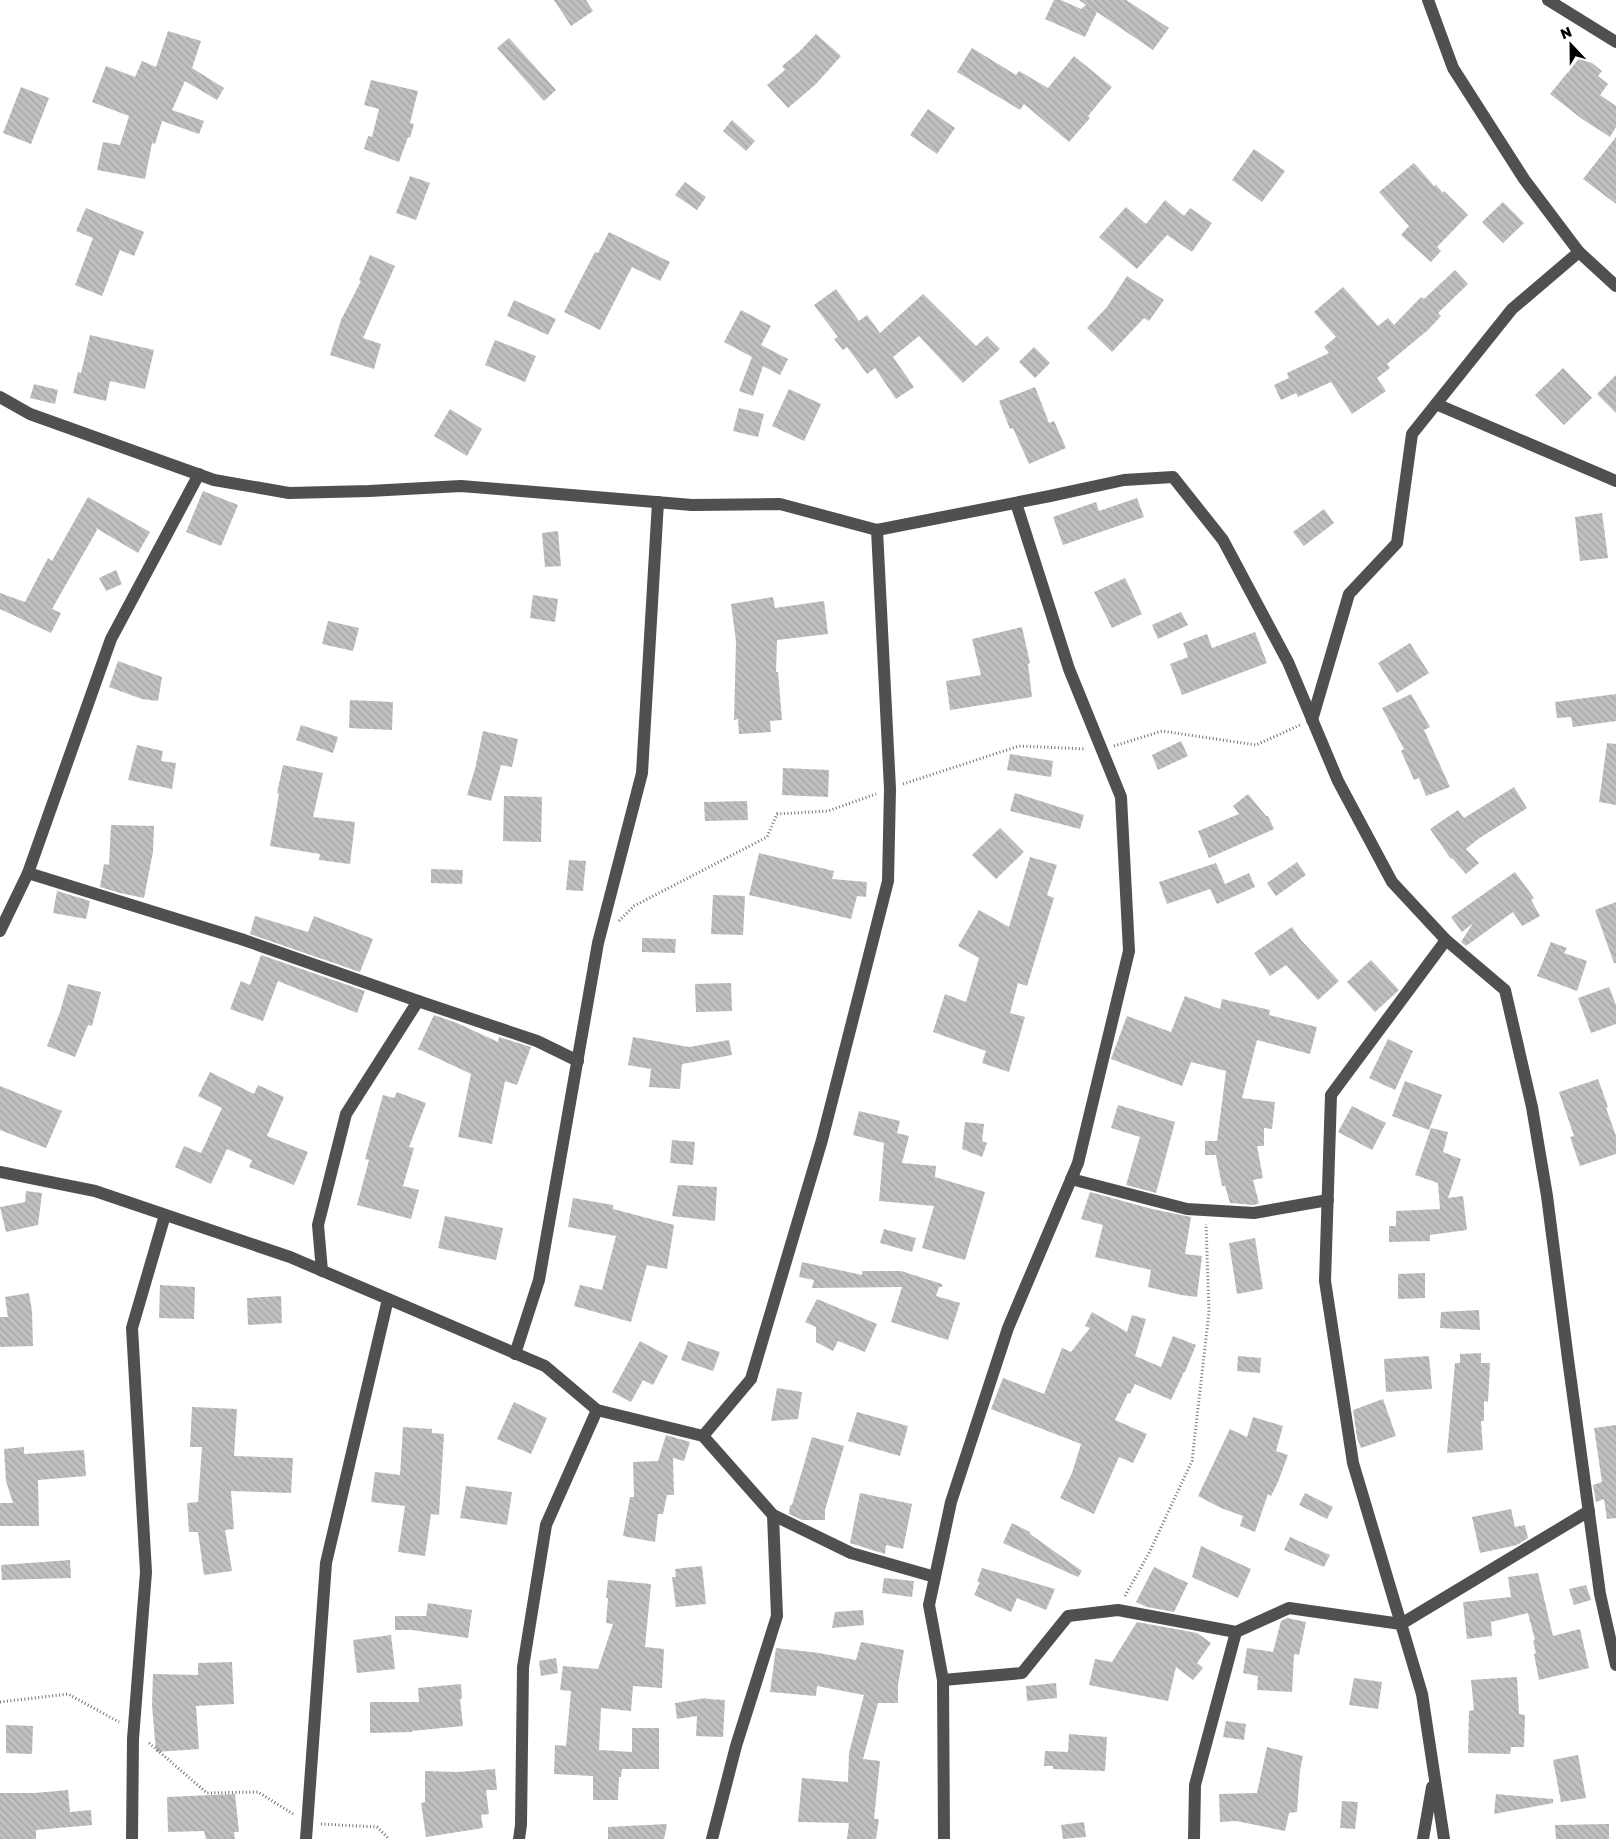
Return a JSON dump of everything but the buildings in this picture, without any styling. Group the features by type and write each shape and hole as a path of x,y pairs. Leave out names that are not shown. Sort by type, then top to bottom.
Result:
{"street":[{"path":"1428,0 1453,68 1524,178 1579,252 1616,286"},
{"path":"1548,0 1616,42"},
{"path":"1312,720 1349,594 1397,543 1412,434 1512,309 1579,252"},
{"path":"0,397 30,414 214,480 289,493 461,486 692,505 780,504 877,530 1124,480 1173,476 1223,540 1288,662 1338,781 1392,882 1446,940 1504,990 1532,1107 1547,1196 1600,1594 1616,1665"},
{"path":"1436,404 1616,481"},
{"path":"0,931 28,873 111,639 199,474"},
{"path":"515,1354 539,1280 598,943 642,773 658,502"},
{"path":"944,1839 943,1680 929,1605 951,1502 1008,1328 1078,1163 1129,951 1121,798 1069,669 1016,503"},
{"path":"703,1436 751,1379 819,1149 888,881 890,789 877,530"},
{"path":"28,873 241,939 537,1041 578,1061"},
{"path":"1444,1839 1422,1694 1353,1463 1325,1281 1331,1095 1446,940"},
{"path":"322,1271 318,1224 346,1114 418,1001"},
{"path":"0,1172 95,1191 290,1257 545,1366 597,1410 703,1436 773,1515 851,1553 935,1577"},
{"path":"1071,1179 1188,1210 1254,1213 1328,1200"},
{"path":"132,1839 134,1731 146,1572 132,1328 165,1215"},
{"path":"306,1839 326,1563 388,1299"},
{"path":"519,1839 521,1825 523,1667 546,1525 597,1410"},
{"path":"943,1680 1022,1673 1068,1616 1118,1610 1236,1632 1290,1608 1401,1624 1589,1511"},
{"path":"712,1839 736,1746 777,1616 773,1515"},
{"path":"1194,1839 1195,1785 1236,1632"},
{"path":"1423,1839 1434,1777"}],"path":[{"path":"616,924 634,906 767,838 777,814 828,811 890,789"},
{"path":"1118,1610 1149,1553 1192,1461 1208,1312 1206,1210"},
{"path":"0,1702 68,1694 134,1731 207,1793 258,1792 307,1823 377,1827 389,1839"}]}
